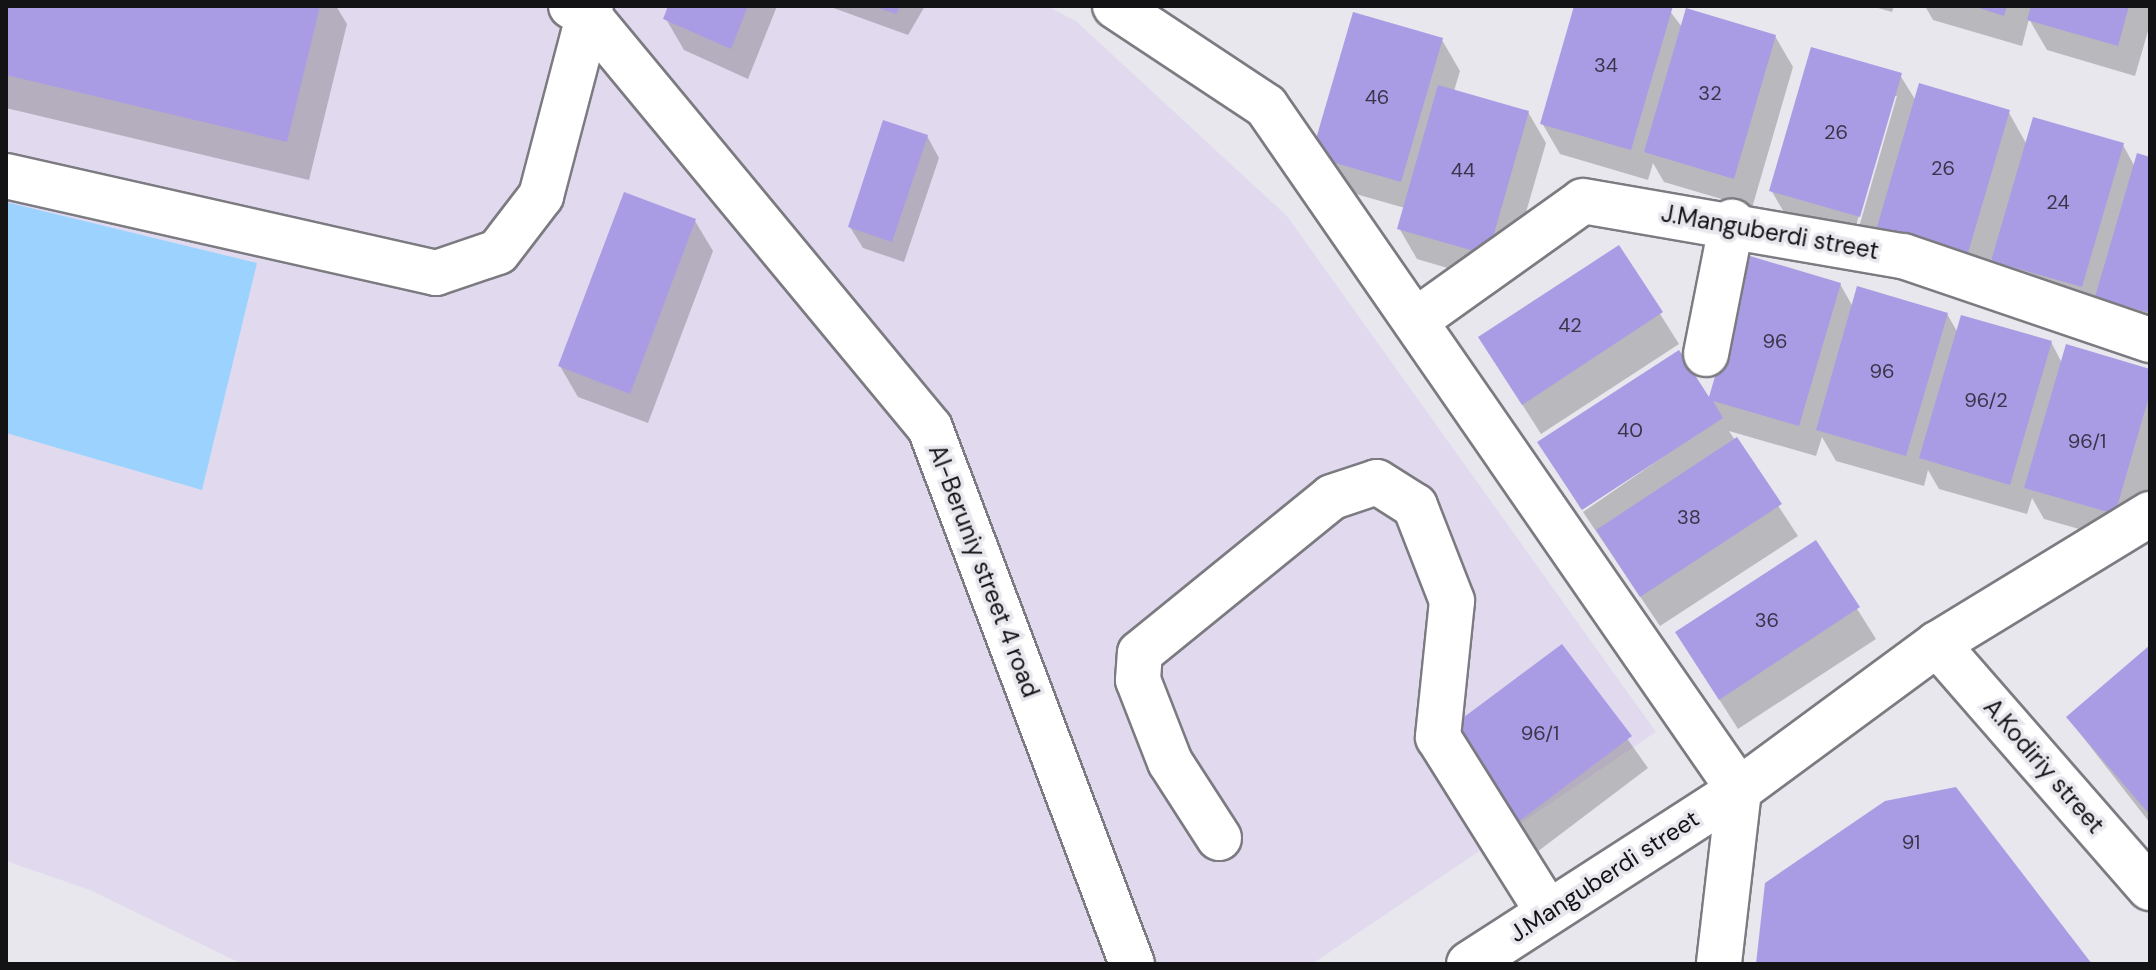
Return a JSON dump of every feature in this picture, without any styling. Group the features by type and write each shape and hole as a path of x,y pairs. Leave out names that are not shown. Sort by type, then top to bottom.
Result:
{"street":[{"path":"1115,6 1266,106 1739,790 1719,964"},
{"path":"6,176 436,273 498,252 541,196 584,9"},
{"name":"Al-Beruniy street 4 road","path":"584,9 930,428 1132,964"},
{"name":"J.Manguberdi street","path":"1415,321 1583,201 1732,222 1903,256 2150,340"},
{"path":"1706,354 1732,222"},
{"path":"1219,838 1170,762 1138,680 1140,653 1332,497 1377,482 1415,506 1452,601 1438,737 1547,911"},
{"name":"J.Manguberdi street","path":"1469,964 1739,790 1937,644 2150,514"},
{"name":"A.Kodiriy street","path":"1937,644 2150,888"}],"shaded area":[{"path":"6,6 1047,6 1076,21 1287,216 1656,732 1312,964 242,964 90,890 6,861"}],"water":[{"path":"6,202 257,263 202,490 6,433"}],"building":[{"path":"6,6 320,6 287,142 6,75"},
{"path":"668,6 748,6 731,49 663,19"},
{"path":"873,6 900,6 896,14"},
{"path":"1574,6 1673,6 1631,150 1540,124"},
{"path":"1973,6 2007,6 2004,16"},
{"path":"2031,6 2129,6 2118,46 2027,20"},
{"path":"1686,8 1776,35 1734,179 1644,152"},
{"path":"1353,12 1443,38 1401,182 1311,156"},
{"path":"1811,47 1902,73 1860,217 1769,191"},
{"path":"1919,83 2010,110 1968,253 1877,227"},
{"path":"1438,85 1529,111 1488,255 1397,229"},
{"path":"2033,117 2124,143 2082,287 1991,261"},
{"path":"883,120 928,135 892,242 848,227"},
{"path":"2137,153 2150,157 2150,313 2095,297"},
{"path":"624,192 696,219 630,394 558,366"},
{"path":"1619,245 1663,312 1522,405 1478,337"},
{"path":"1750,256 1841,283 1799,426 1713,401 1723,418 1582,510 1537,442 1679,350 1709,397"},
{"path":"1857,286 1948,313 1906,456 1816,430"},
{"path":"1961,315 2052,341 2010,485 1919,458"},
{"path":"2066,344 2150,369 2150,393 2115,514 2024,488"},
{"path":"1737,437 1782,504 1640,597 1596,530"},
{"path":"1816,540 1860,607 1719,700 1675,632"},
{"path":"1562,644 1632,736 1518,822 1448,729"},
{"path":"2150,645 2150,815 2066,717"},
{"path":"1956,787 2092,964 1756,964 1765,883 1885,801"}]}
